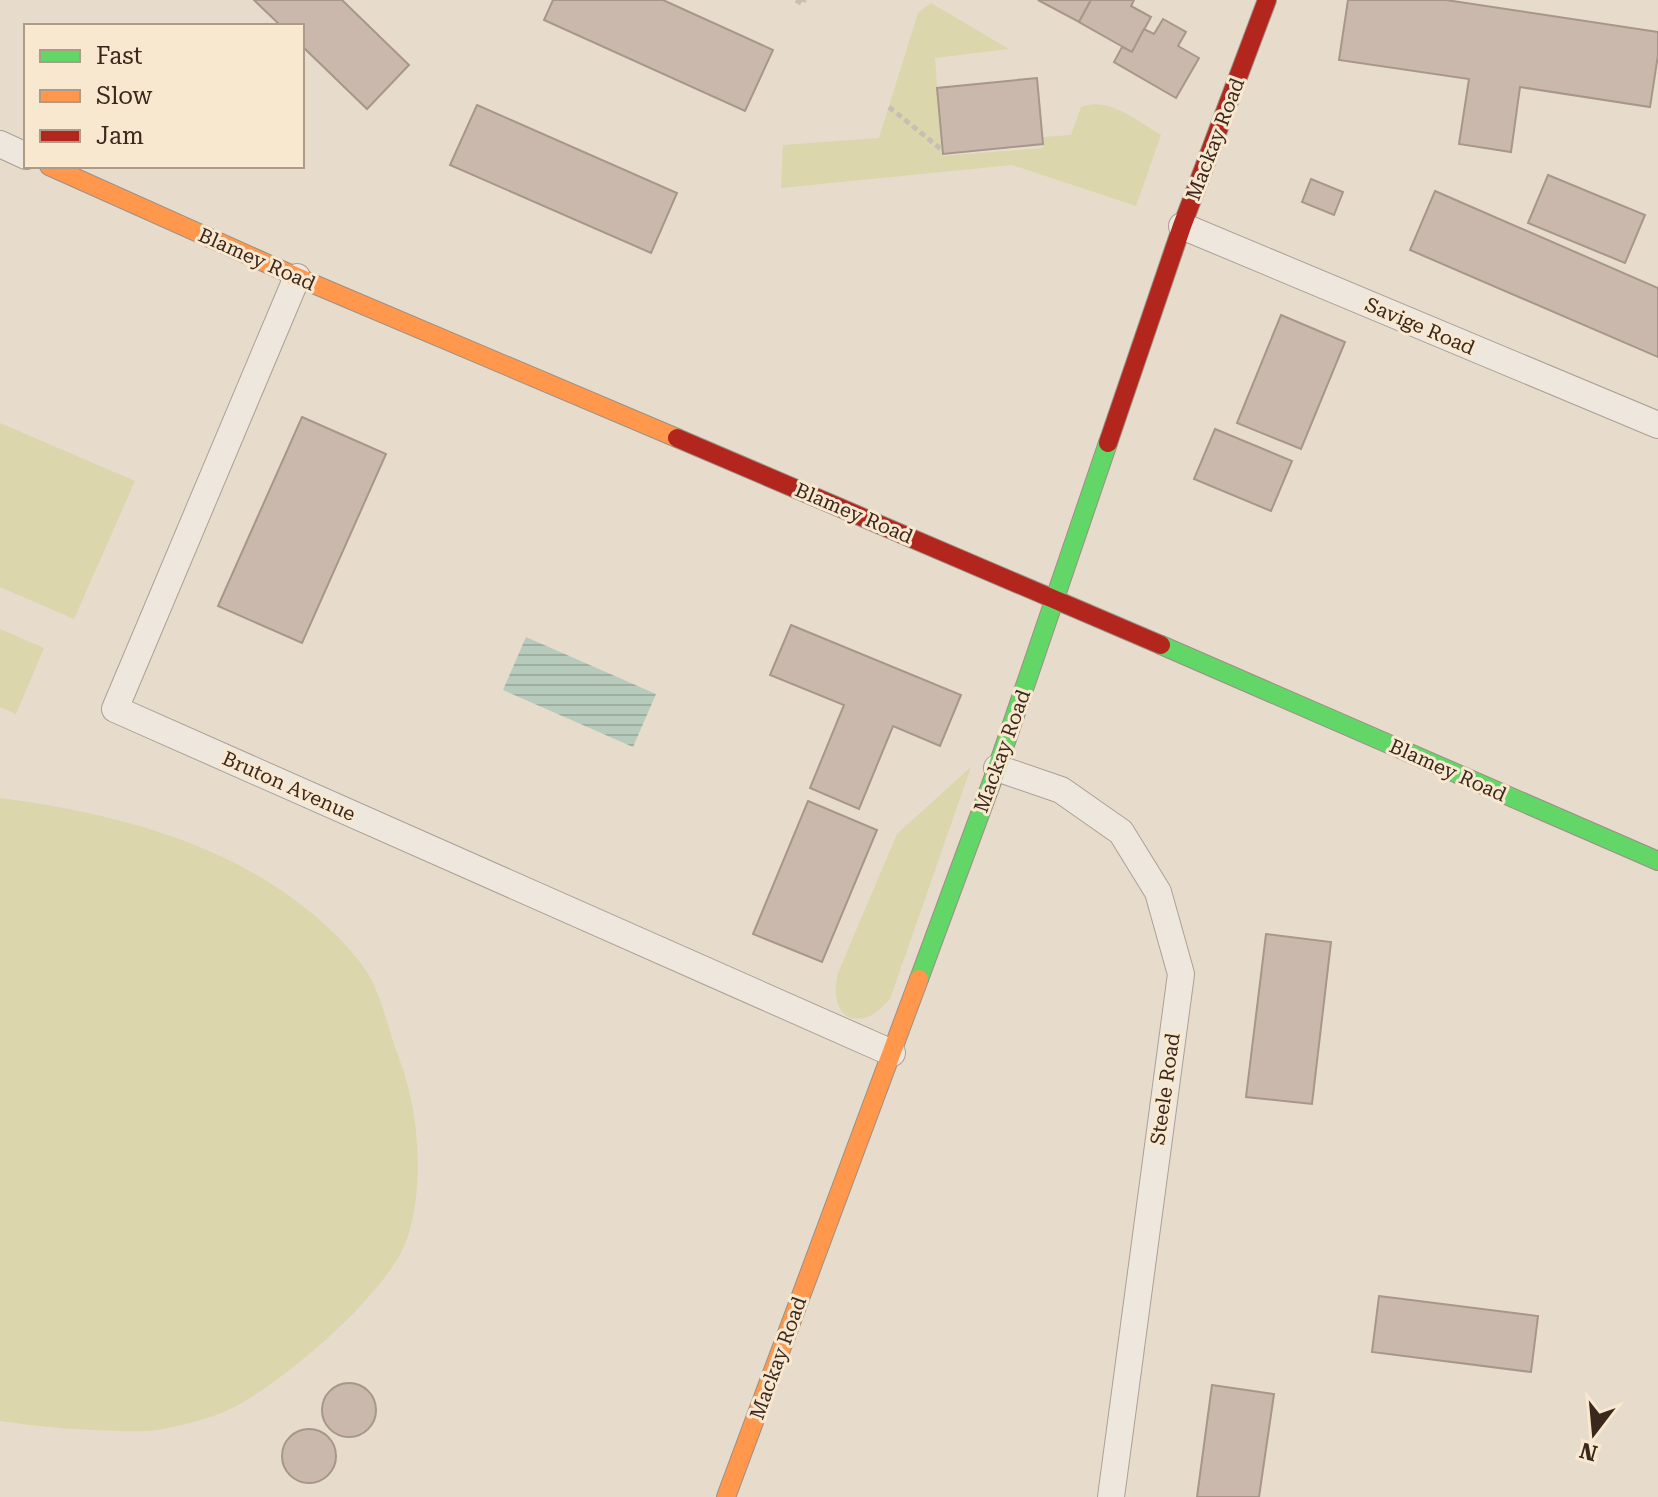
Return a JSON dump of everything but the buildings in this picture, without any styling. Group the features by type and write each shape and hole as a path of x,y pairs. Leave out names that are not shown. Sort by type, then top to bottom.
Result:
{"street":[{"name":"Mackay Road","path":"726,1497 997,768 1182,226 1267,0"},
{"path":"0,144 24,155"},
{"name":"Blamey Road","path":"53,168 297,277 1056,599 1658,861"},
{"name":"Savige Road","path":"1182,226 1658,425"},
{"name":"Bruton Avenue","path":"297,277 115,709 892,1053"},
{"name":"Steele Road","path":"997,768 1061,790 1121,832 1158,892 1181,974 1111,1497"}],"path":[{"path":"796,0 803,4 804,0"},
{"path":"889,107 941,149"}],"shaded area":[{"path":"931,3 1009,49 935,58 942,156 1043,148 1043,137 1071,135 1081,107 1102,105 1133,118 1161,135 1136,206 1012,165 781,188 783,145 879,138 918,13"},
{"path":"0,423 135,481 74,619 0,587"},
{"path":"0,629 44,648 16,714 0,707"},
{"path":"526,637 656,694 633,747 503,690"},
{"path":"971,767 890,999 870,1016 850,1018 839,1008 836,991 838,973 897,834"},
{"path":"0,798 136,825 179,839 261,878 299,904 345,944 369,975 383,1010 406,1081 415,1126 418,1173 413,1218 407,1239 378,1286 329,1337 274,1382 248,1399 210,1417 152,1431 75,1429 0,1421"}],"traffic: fast":[{"path":"919,979 997,768 1108,443"},
{"path":"1161,645 1658,861"}],"traffic: slow":[{"path":"53,168 297,277 677,438"},
{"path":"726,1497 919,979"}],"traffic: jam":[{"path":"1108,443 1182,226 1267,0"},
{"path":"677,438 1161,645"}]}
